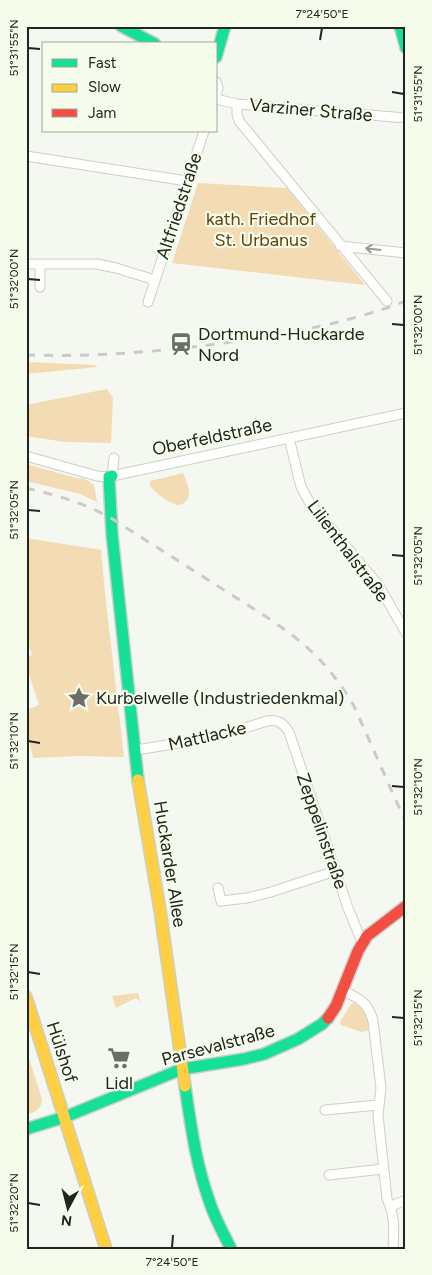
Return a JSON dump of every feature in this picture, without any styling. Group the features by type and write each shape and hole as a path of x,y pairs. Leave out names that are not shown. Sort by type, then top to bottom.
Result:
{"street":[{"path":"121,26 151,42"},
{"path":"218,50 225,26"},
{"path":"400,26 406,48"},
{"name":"Varziner Straße","path":"218,99 237,104 406,118"},
{"path":"237,104 239,121 386,301"},
{"name":"Altfriedstraße","path":"148,302 204,132"},
{"path":"26,156 187,181"},
{"path":"340,246 406,253"},
{"name":"Altfriedstraße","path":"26,264 97,264 155,280"},
{"path":"40,264 40,287"},
{"name":"Oberfeldstraße","path":"26,456 97,476 111,477 406,413"},
{"name":"Lilienthalstraße","path":"290,438 301,487 310,503 379,586 406,634"},
{"name":"Huckarder Allee","path":"114,458 111,477 112,534 136,766 165,944 195,1153 214,1214 231,1249"},
{"name":"Mattlacke","path":"135,749 205,739 267,721 279,721"},
{"name":"Zeppelinstraße","path":"279,721 289,732 335,871 362,942"},
{"path":"218,888 221,901 247,898 335,871"},
{"name":"Parsevalstraße","path":"26,1129 65,1117 182,1069 264,1054 298,1039 322,1024 336,1006 362,942 368,934 406,906"},
{"path":"343,991 364,1003 370,1011 373,1021 381,1088 378,1115 387,1199 390,1206 394,1233 393,1249"},
{"name":"Hülshof","path":"26,997 106,1249"},
{"path":"325,1110 378,1105"},
{"path":"329,1175 383,1169"},
{"path":"390,1206 406,1200"}],"green space":[{"name":"kath. Friedhof St. Urbanus","path":"198,183 287,188 365,285 172,263"},
{"path":"26,362 94,365 98,367 26,374"},
{"path":"107,389 113,398 111,443 65,442 26,436 26,405"},
{"path":"26,464 85,479 94,485 97,502 80,494 26,481"},
{"path":"183,473 189,496 182,504 178,505 168,501 156,493 150,485 150,481"},
{"path":"26,538 101,550 124,757 33,758 26,727 26,710 39,705 26,665 26,657 32,655 26,635"},
{"path":"138,993 140,1002 136,998 116,1008 112,996"},
{"path":"352,1003 357,1004 363,1009 370,1030 362,1032 341,1025 341,1020"},
{"path":"26,1049 42,1099 41,1105 37,1110 26,1115"}],"railway":[{"path":"26,355 125,353 224,343 338,322 406,301"},
{"path":"26,488 70,500 111,518 268,618 303,644 331,672 354,706 406,823"}],"traffic: fast":[{"path":"121,26 151,42"},
{"path":"218,50 225,26"},
{"path":"400,26 406,48"},
{"path":"112,476 109,477 112,534 138,780"},
{"path":"26,1129 65,1117 182,1069 264,1054 298,1039 328,1018"},
{"path":"185,1086 205,1189 214,1215 231,1249"}],"traffic: slow":[{"path":"138,780 160,910 185,1086"},
{"path":"26,997 106,1249"}],"traffic: jam":[{"path":"328,1018 336,1006 358,951 367,936 406,906"}],"place":[{"name":"Dortmund-Huckarde Nord","path":"181,344"},
{"name":"Kurbelwelle (Industriedenkmal)","path":"79,698"},
{"name":"Lidl","path":"119,1058"}]}
